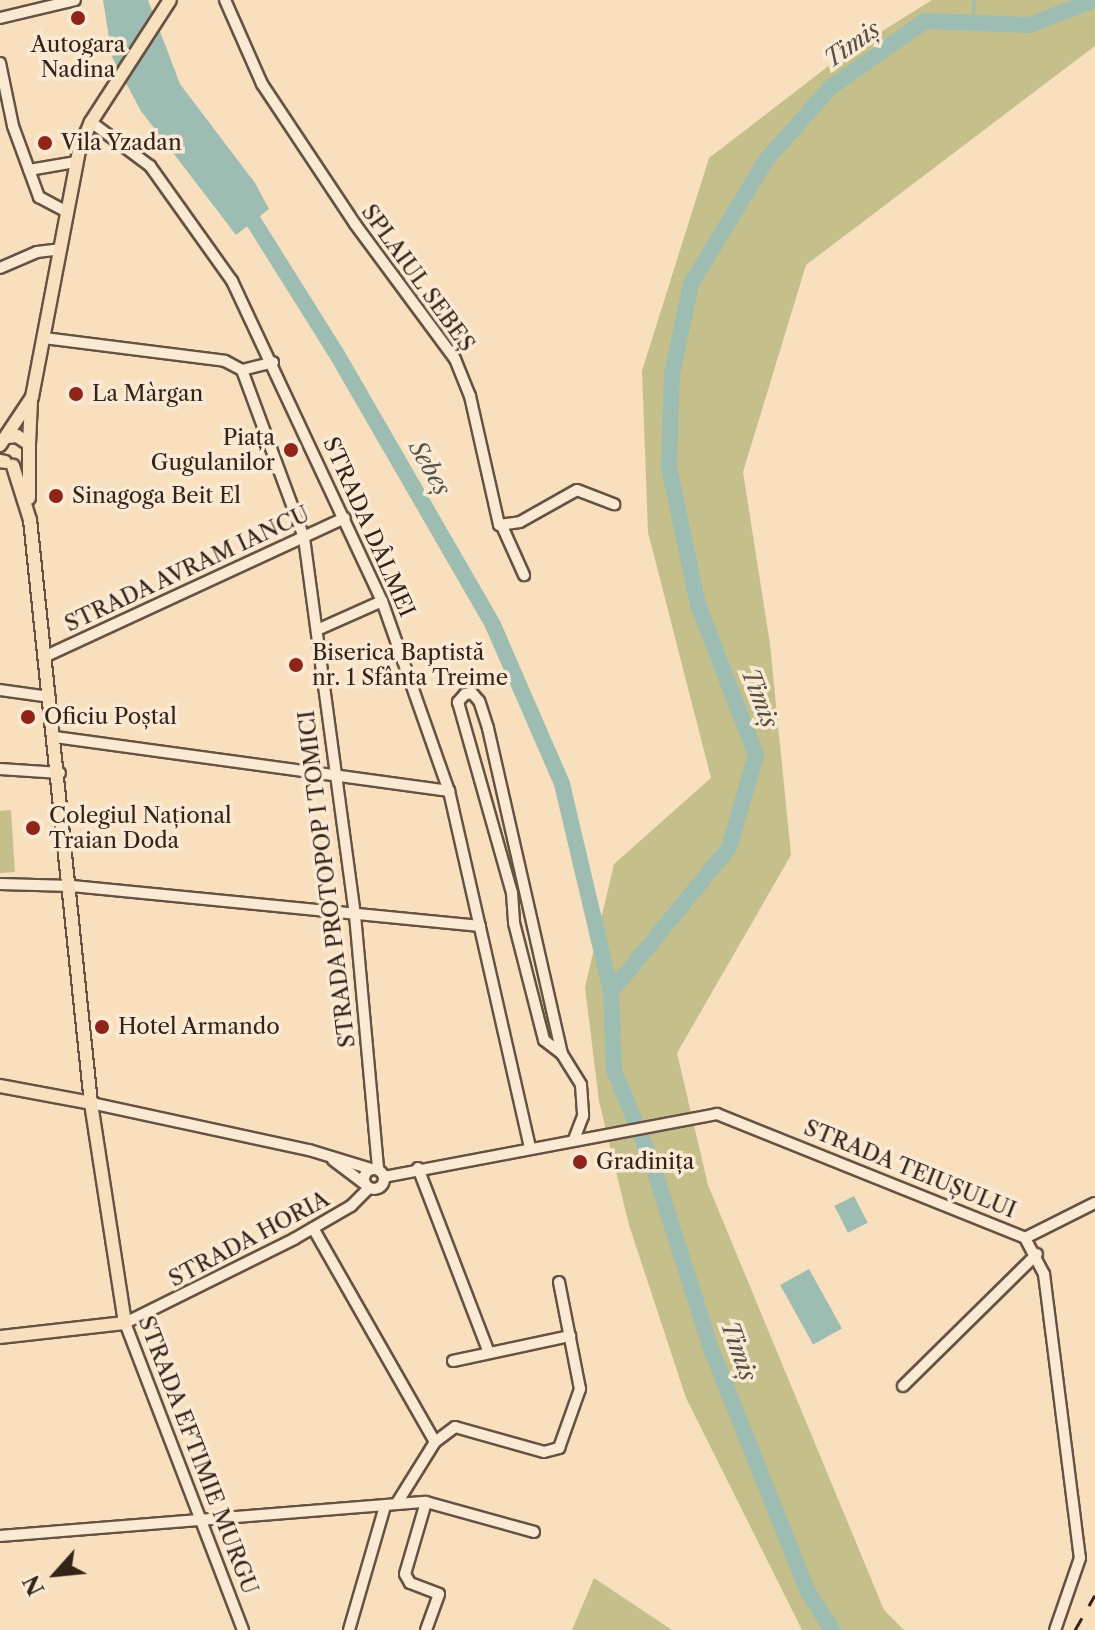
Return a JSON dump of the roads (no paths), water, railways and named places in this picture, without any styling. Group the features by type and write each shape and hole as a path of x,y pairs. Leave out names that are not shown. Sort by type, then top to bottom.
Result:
{"main road":[{"path":"28,509 32,397 76,162 94,116 170,0"},
{"path":"28,509 6,463 3,442 32,397"},
{"path":"3,442 17,436 29,451"},
{"path":"6,463 29,451"},
{"name":"STRADA EFTIMIE MURGU","path":"28,509 72,886 91,1103 125,1323"},
{"path":"0,1086 91,1103"},
{"name":"STRADA HORIA","path":"0,1337 125,1323"}],"street":[{"path":"0,18 75,0"},
{"name":"SPLAIUL SEBEȘ","path":"225,0 262,84 355,224 455,359 470,396 495,517 524,575"},
{"path":"0,63 29,170 41,202 65,211"},
{"name":"STRADA DÂLMEI","path":"94,116 137,154 163,183 232,281 273,362 382,601 449,791 530,1147"},
{"path":"29,170 76,162"},
{"path":"0,268 37,252 60,249"},
{"path":"44,338 225,361 242,370 273,362"},
{"name":"STRADA PROTOPOP I TOMICI","path":"242,370 304,538 355,915 378,1172"},
{"path":"502,526 520,522 577,490 614,504"},
{"name":"STRADA AVRAM IANCU","path":"46,656 345,518"},
{"path":"317,630 382,601"},
{"path":"0,690 50,697"},
{"path":"562,1054 544,1040 514,923 512,893 458,702 465,694 472,693 479,701 488,728 562,1054 581,1085 583,1116 574,1139"},
{"path":"55,737 336,778 449,791"},
{"path":"0,769 60,773"},
{"path":"0,884 72,886 480,926"},
{"path":"91,1103 325,1154 378,1172 367,1186 325,1154"},
{"name":"STRADA TEIUȘULUI","path":"378,1172 418,1168 717,1114 752,1124 1025,1238 1037,1254 1048,1301 1080,1558 1055,1630"},
{"path":"418,1168 488,1350"},
{"name":"STRADA HORIA","path":"125,1323 198,1291 351,1206 367,1186 379,1188 378,1172"},
{"path":"1025,1238 1095,1203"},
{"path":"313,1228 435,1442"},
{"path":"903,1386 1037,1254"},
{"path":"397,1503 435,1442 459,1427 544,1452 559,1448 580,1389 559,1282"},
{"name":"STRADA EFTIMIE MURGU","path":"125,1323 243,1630"},
{"path":"453,1361 488,1350 570,1336"},
{"path":"0,1536 426,1502 534,1532"},
{"path":"426,1502 405,1574 410,1583 439,1594 426,1630"},
{"path":"349,1630 385,1506"}],"water":[{"path":"103,0 148,0 180,84 255,183 269,209 236,235 141,111 112,57"},
{"path":"854,1196 868,1223 848,1233 834,1206"},
{"path":"809,1269 842,1328 813,1344 780,1285"}],"waterway":[{"path":"972,22 974,0"},
{"name":"Timiș","path":"611,992 729,848 756,755 698,605 669,467 672,374 691,284 766,160 830,88 925,21 1030,25 1094,0"},
{"name":"Sebeș","path":"242,203 335,351 493,625 562,784 611,992 614,1070 651,1160 710,1346 807,1590 832,1630"}],"railway":[{"path":"1075,1630 1095,1595"}],"place":[{"name":"Autogara Nadina","path":"78,18"},
{"name":"Vila Yzadan","path":"45,143"},
{"name":"La Màrgan","path":"76,394"},
{"name":"Piața Gugulanilor","path":"291,450"},
{"name":"Sinagoga Beit El","path":"56,496"},
{"name":"Biserica Baptistă nr. 1 Sfânta Treime","path":"296,665"},
{"name":"Oficiu Poștal","path":"28,717"},
{"name":"Colegiul Național Traian Doda","path":"33,828"},
{"name":"Hotel Armando","path":"102,1027"},
{"name":"Gradinița","path":"580,1162"}]}
